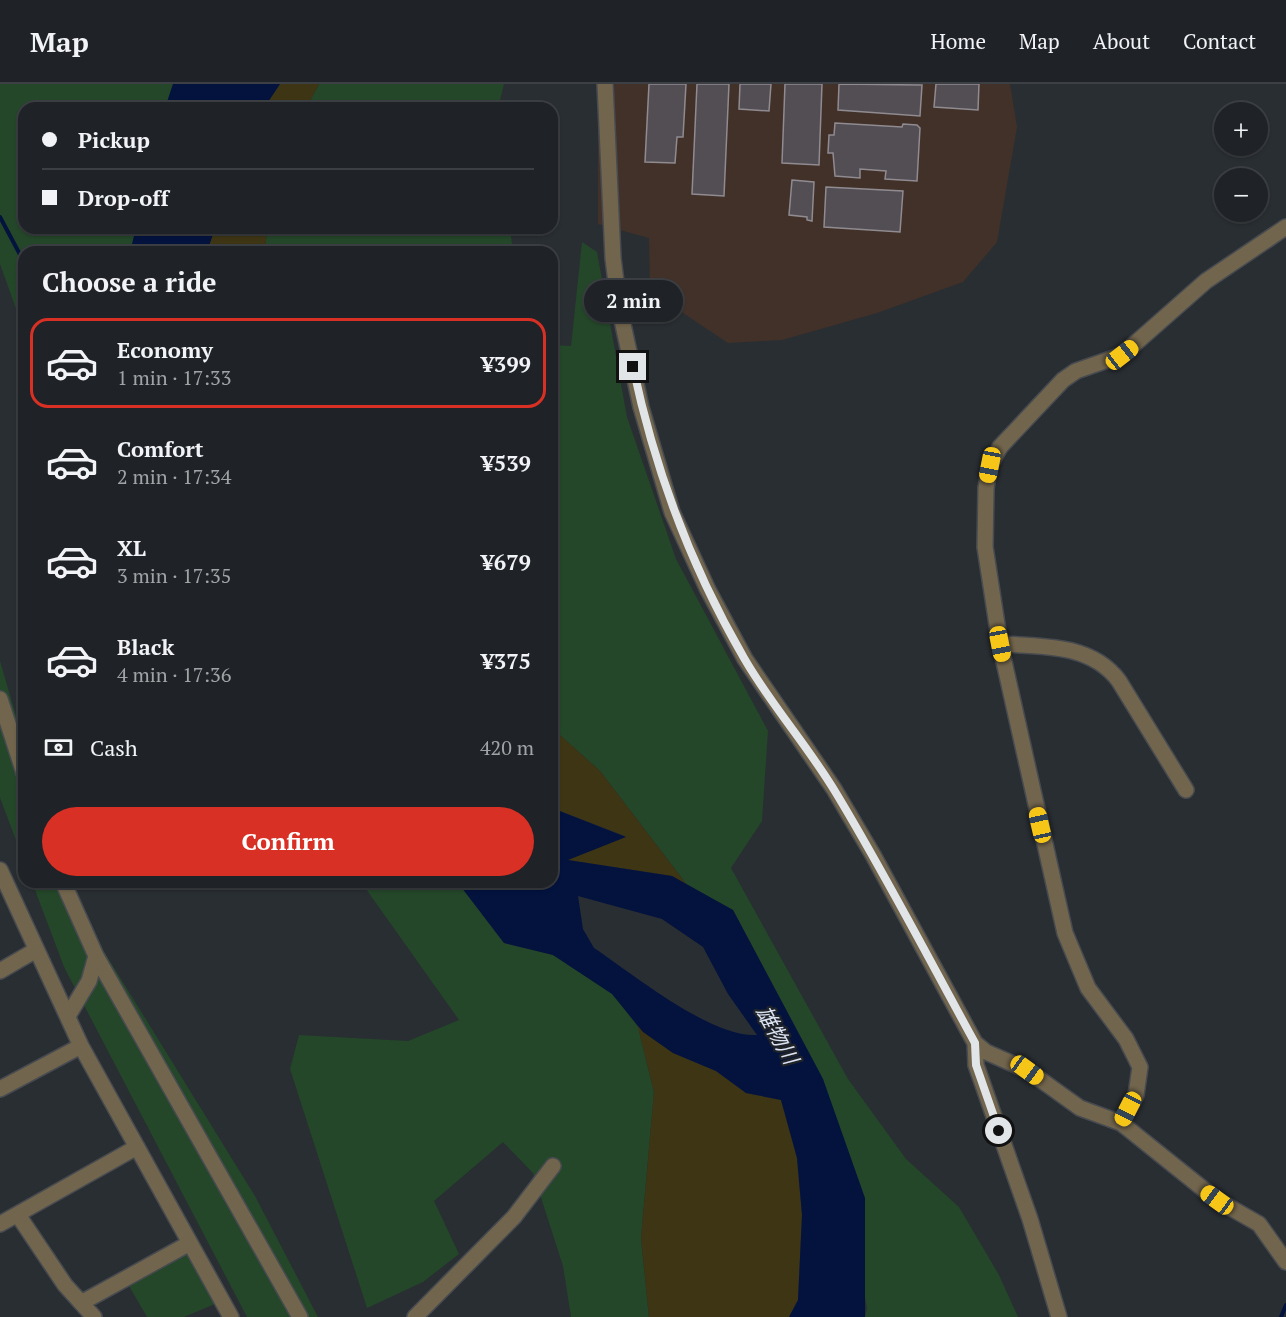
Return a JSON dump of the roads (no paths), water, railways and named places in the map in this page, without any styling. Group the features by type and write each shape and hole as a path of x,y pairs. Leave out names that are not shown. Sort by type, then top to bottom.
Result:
{"street":[{"path":"605,84 613,258 619,306 641,407 672,512 708,590 744,659 834,789 873,855 975,1043 986,1052 1027,1070 1080,1108 1121,1123 1200,1188 1245,1218 1259,1224 1286,1262"},
{"path":"1121,1123 1136,1095 1140,1067 1126,1039 1088,988 1065,933 1000,644 986,547 985,513 990,465 1000,447 1063,380 1076,371 1122,355 1206,281 1286,227"},
{"path":"1000,644 1065,649 1106,665 1119,681 1186,790"},
{"path":"0,699 18,755"},
{"path":"0,870 81,1046 231,1317"},
{"path":"66,888 96,956 300,1317"},
{"path":"0,971 36,950"},
{"path":"68,1016 89,981 96,956"},
{"path":"975,1043 976,1065 1030,1219 1059,1317"},
{"path":"0,1089 81,1046"},
{"path":"0,1224 137,1147"},
{"path":"415,1317 514,1216 553,1166"},
{"path":"18,1215 65,1285 94,1317"},
{"path":"81,1303 190,1243"}],"water":[{"path":"173,84 280,84 268,102 167,102"},
{"path":"134,234 213,234 209,246 132,246"},
{"name":"雄物川","path":"558,810 626,837 568,860 672,876 733,910 823,1079 865,1198 865,1317 789,1317 798,1300 802,1215 797,1158 781,1100 746,1093 716,1071 673,1053 643,1032 612,994 553,955 504,943 462,888 558,888","holes":["578,896 662,919 703,947 728,994 757,1035 738,1033 695,1016 594,948 583,929"]}],"waterway":[{"path":"0,217 18,251"},
{"path":"1281,1317 1286,1305"}]}
